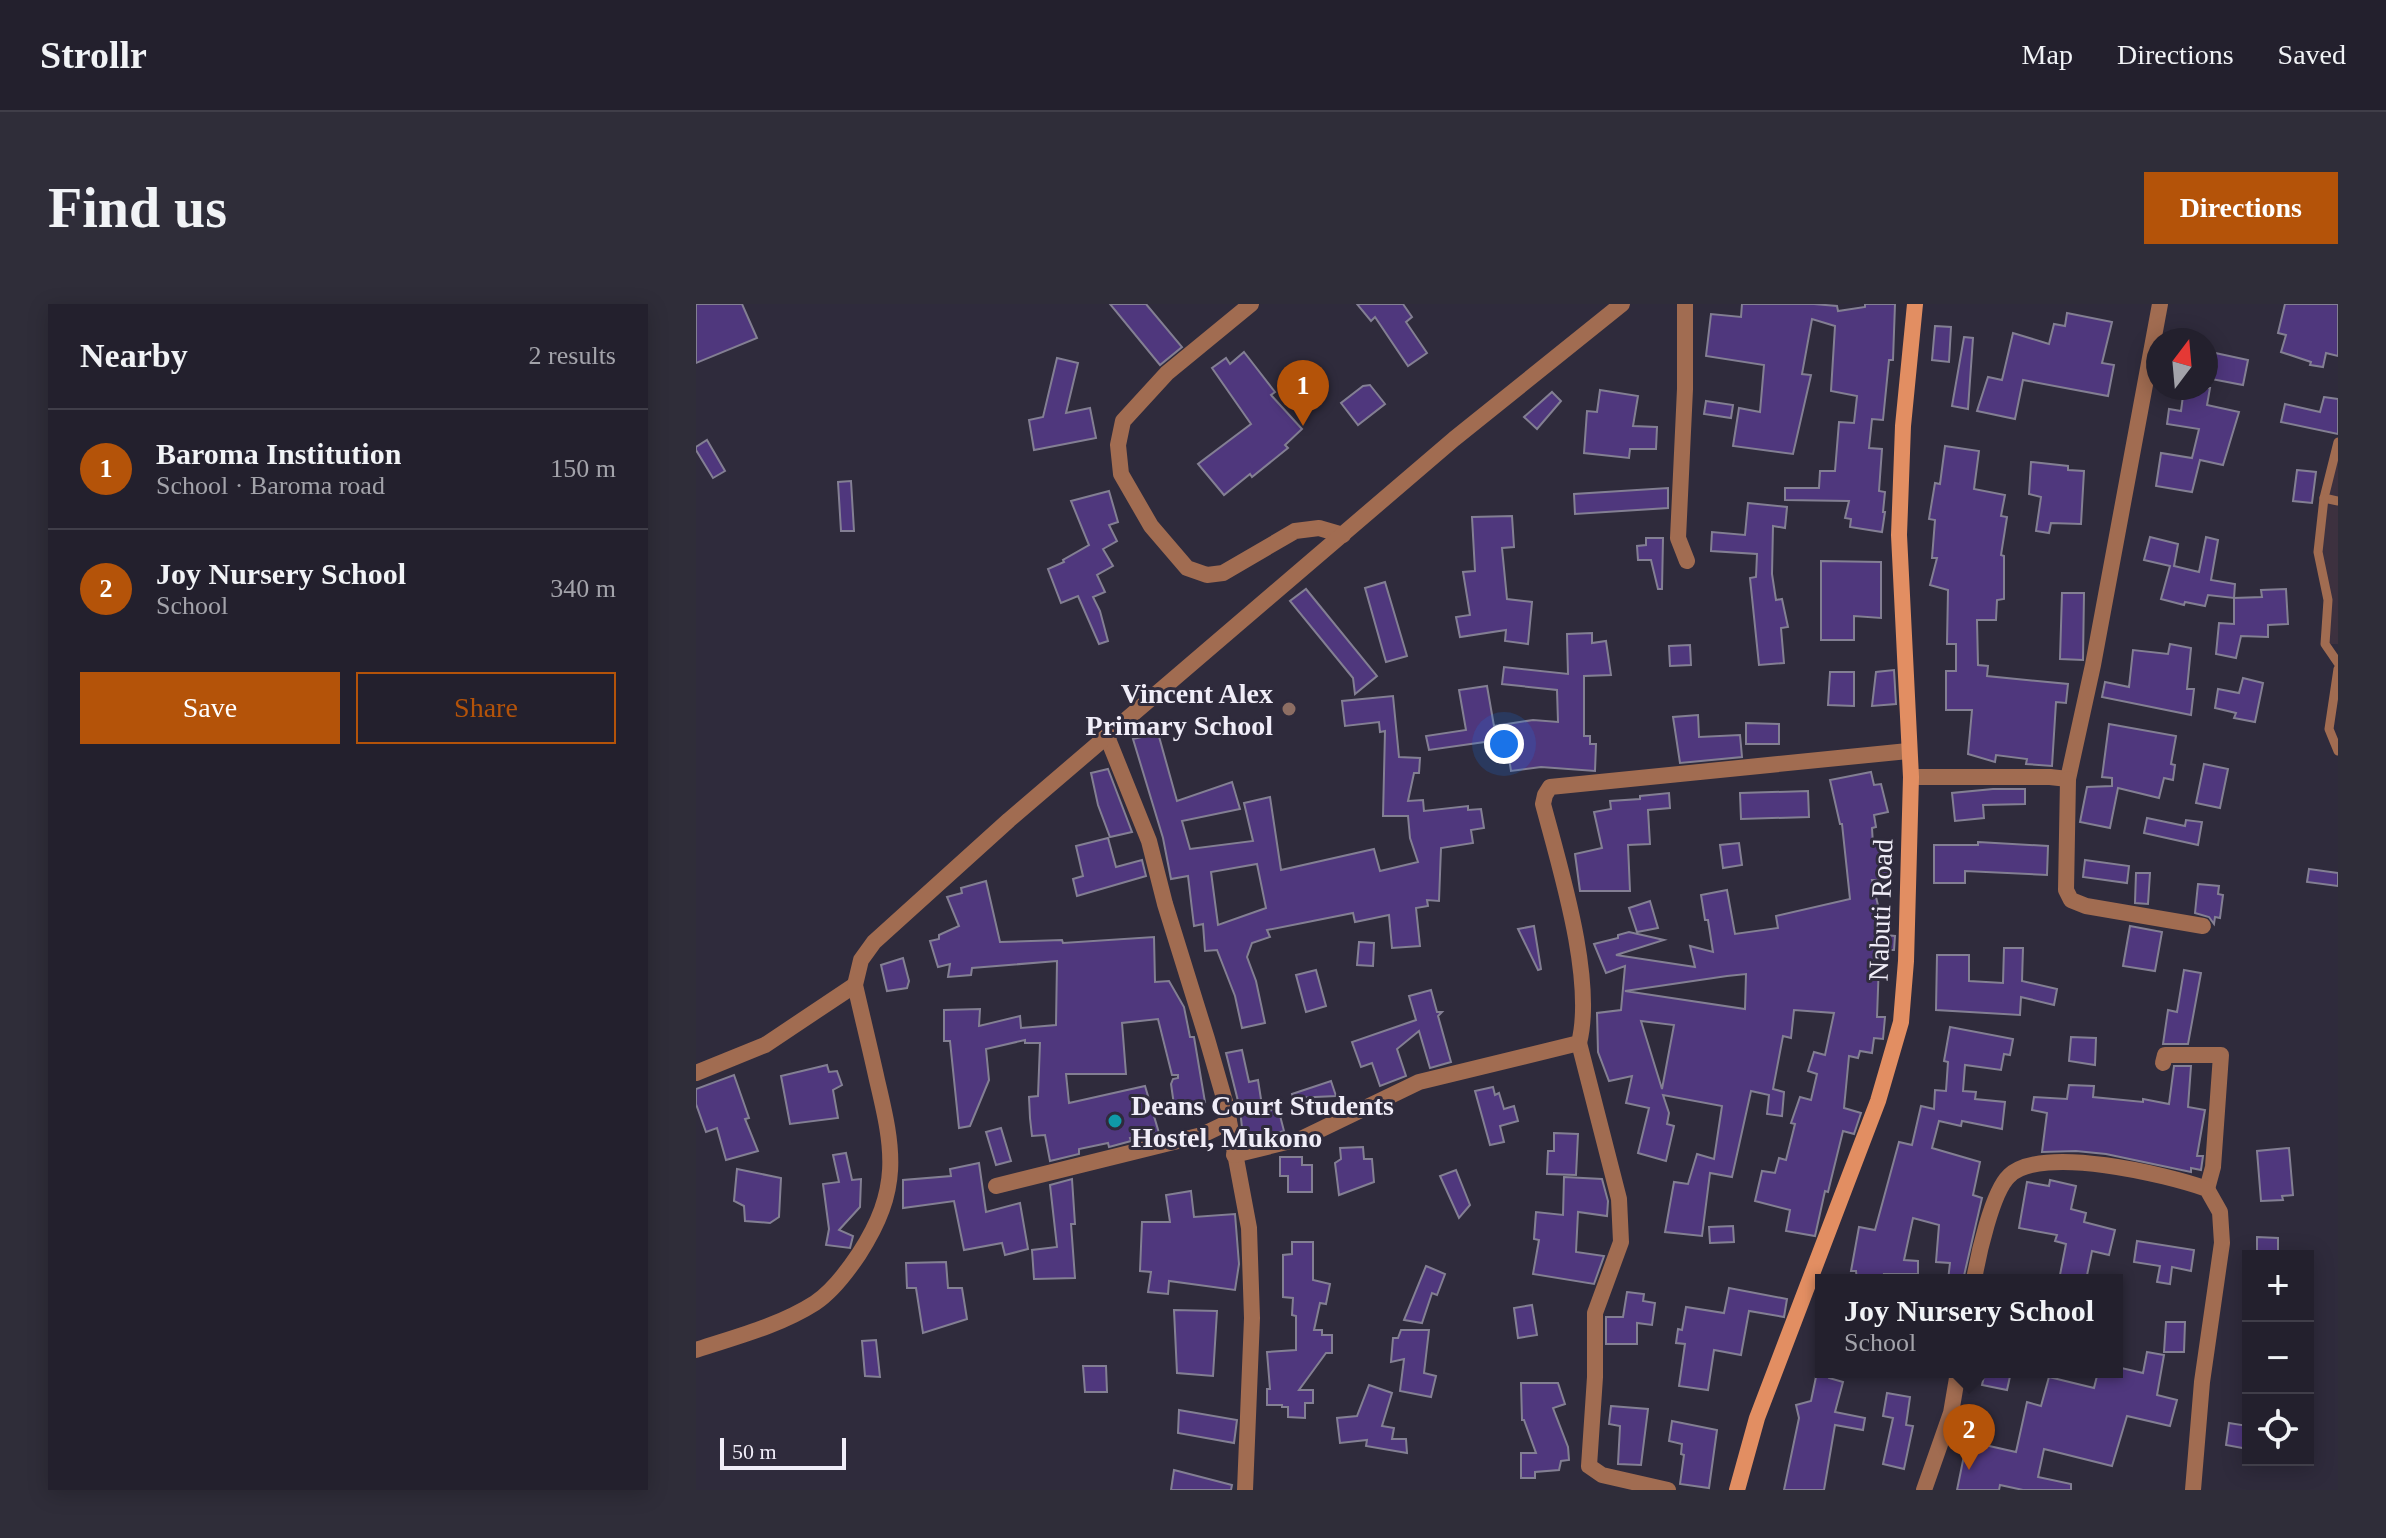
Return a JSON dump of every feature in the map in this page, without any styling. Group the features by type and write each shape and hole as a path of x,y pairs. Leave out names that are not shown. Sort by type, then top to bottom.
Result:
{"street":[{"path":"1251,304 1167,373 1123,421 1118,445 1121,474 1151,526 1187,568 1207,575 1223,573 1295,531 1319,528 1343,535"},
{"path":"696,1350 769,1325 814,1303 831,1290 877,1226 888,1184 891,1136 855,985 861,960 874,942 1009,820 1108,739 1454,439 1622,304"},
{"path":"1685,304 1685,389 1678,538 1687,561"},
{"name":"Nabuti Road","path":"1737,1490 1757,1418 1878,1101 1901,1022 1906,961 1911,777 1899,535 1903,426 1915,304"},
{"path":"2160,304 2093,665 2068,779 2066,890 2071,900 2086,906 2203,926"},
{"path":"1108,739 1149,841 1207,1039 1229,1122 1249,1228 1252,1281 1245,1490"},
{"path":"1668,1490 1602,1475 1589,1466 1595,1377 1595,1313 1621,1242 1621,1218 1619,1199 1579,1043 1585,1010 1572,916 1543,804 1545,795 1550,787 1908,751"},
{"path":"1911,777 2068,779"},
{"path":"696,1073 765,1045 855,985"},
{"path":"1234,1155 1303,1138 1419,1082 1579,1043"},
{"path":"2163,1063 2165,1055 2221,1055 2213,1167 2207,1189"},
{"path":"996,1186 1202,1135 1229,1122"},
{"path":"1975,1274 2002,1185 2012,1173 2036,1165 2084,1161 2185,1181 2207,1189 2220,1212 2222,1243 2202,1382 2193,1490"},
{"path":"1924,1490 1951,1413 1957,1378"}],"lane":[{"path":"2338,442 2324,498 2318,552 2328,600 2325,644 2338,663"},
{"path":"2324,498 2338,501"},
{"path":"2338,669 2329,729 2338,751"}],"shaded area":[{"path":"2338,443 2338,644 2325,644 2328,600 2318,552"}],"building":[{"path":"696,304 742,304 757,338 696,363"},
{"path":"1110,304 1146,304 1182,347 1160,365"},
{"path":"1357,304 1403,304 1412,317 1406,322 1427,353 1408,366 1375,317 1371,321"},
{"path":"1742,304 1814,304 1837,306 1838,311 1865,307 1865,304 1895,304 1893,360 1889,360 1883,420 1872,419 1869,448 1882,449 1879,491 1885,492 1885,512 1882,532 1850,527 1851,519 1845,518 1849,501 1785,500 1785,488 1819,488 1820,471 1835,471 1839,422 1854,423 1857,396 1831,391 1835,326 1812,319 1802,374 1811,375 1793,454 1733,446 1739,408 1760,412 1764,365 1706,356 1711,314 1741,317"},
{"path":"2285,304 2338,304 2338,356 2326,353 2323,367 2310,365 2311,362 2281,352 2286,335 2278,333"},
{"path":"2067,313 2112,322 2102,363 2114,365 2108,396 2023,380 2015,419 1977,411 1988,377 2002,380 2013,333 2049,344 2054,324 2065,326"},
{"path":"1935,326 1951,327 1949,362 1932,360"},
{"path":"1964,337 1973,338 1968,409 1952,406"},
{"path":"1244,352 1275,392 1271,395 1302,429 1285,445 1288,448 1224,495 1198,464 1251,424 1212,368 1226,358 1230,364"},
{"path":"2218,354 2248,360 2243,385 2218,380"},
{"path":"1057,358 1078,363 1066,413 1090,408 1096,438 1034,450 1029,420 1043,417"},
{"path":"1370,385 1385,404 1358,425 1341,403 1363,386"},
{"path":"1600,390 1638,396 1633,426 1657,427 1656,449 1630,449 1629,458 1584,453 1587,411 1597,412"},
{"path":"1552,392 1561,401 1537,429 1524,417"},
{"path":"2324,397 2338,399 2338,434 2281,422 2285,404 2320,412"},
{"path":"2182,400 2208,400 2207,405 2239,412 2223,465 2200,460 2192,492 2156,486 2161,453 2192,458 2199,429 2167,424 2169,409 2181,411"},
{"path":"1706,401 1733,405 1731,418 1704,414"},
{"path":"707,440 725,471 713,478 696,450"},
{"path":"1945,446 1979,451 1974,489 2005,495 2001,516 2007,517 2001,555 2004,556 2004,599 1997,600 1996,620 1977,620 1978,665 1988,666 1987,676 2068,684 2066,703 2056,702 2052,766 2026,764 2027,759 1996,755 1995,762 1968,754 1972,710 1946,710 1946,671 1956,671 1956,644 1947,644 1948,590 1930,585 1937,558 1932,558 1935,520 1929,519 1935,483 1940,484"},
{"path":"2031,462 2084,471 2081,524 2051,523 2049,533 2036,531 2041,497 2029,494"},
{"path":"2297,470 2316,472 2312,503 2293,501"},
{"path":"851,481 854,531 841,531 838,482"},
{"path":"1668,488 1668,508 1575,514 1574,494"},
{"path":"1109,491 1118,522 1109,525 1117,541 1103,549 1113,566 1097,575 1105,592 1093,597 1108,641 1099,644 1078,596 1061,603 1048,569 1089,545 1071,501"},
{"path":"1748,503 1787,507 1785,528 1773,526 1772,574 1776,600 1782,599 1788,627 1781,628 1784,663 1759,665 1750,578 1756,577 1757,554 1711,551 1712,532 1745,535"},
{"path":"1512,516 1514,547 1502,548 1507,599 1532,602 1528,644 1505,641 1506,630 1460,637 1456,617 1470,615 1463,572 1475,571 1472,517"},
{"path":"2150,537 2178,544 2174,566 2199,572 2206,537 2218,540 2211,580 2235,584 2234,598 2208,595 2205,606 2161,599 2170,566 2144,560"},
{"path":"1646,538 1663,538 1662,589 1658,589 1651,560 1638,560 1637,546 1646,545"},
{"path":"1821,561 1881,562 1881,618 1854,616 1854,640 1821,640"},
{"path":"1385,582 1407,656 1386,662 1365,588"},
{"path":"1306,589 1377,676 1355,694 1353,678 1290,601"},
{"path":"2286,589 2288,624 2268,625 2268,637 2241,636 2236,658 2216,654 2219,623 2234,624 2234,598 2262,597 2261,590"},
{"path":"2062,593 2084,593 2083,660 2060,659"},
{"path":"1592,633 1592,643 1606,641 1611,675 1584,676 1584,736 1590,736 1590,744 1596,744 1595,771 1541,767 1511,771 1506,739 1429,750 1426,736 1466,730 1459,690 1487,686 1494,726 1533,720 1558,722 1557,690 1502,684 1504,667 1568,674 1567,634"},
{"path":"2170,644 2191,648 2187,689 2194,689 2191,715 2102,697 2105,682 2129,687 2133,650 2168,654"},
{"path":"1690,645 1691,665 1670,666 1669,646"},
{"path":"1894,670 1896,704 1872,706 1876,672"},
{"path":"1830,672 1854,672 1854,706 1828,705"},
{"path":"2243,678 2263,683 2255,722 2234,718 2236,713 2215,708 2218,689 2239,693"},
{"path":"1393,696 1399,757 1420,758 1419,773 1414,773 1408,801 1423,800 1424,811 1468,806 1468,810 1481,809 1484,828 1471,830 1473,843 1441,848 1439,901 1427,900 1428,906 1416,908 1420,946 1392,948 1389,915 1355,922 1353,913 1267,930 1270,937 1252,943 1247,957 1265,1023 1242,1028 1235,996 1217,950 1205,951 1203,924 1194,926 1188,876 1171,879 1163,838 1133,739 1158,733 1177,801 1232,782 1240,809 1182,821 1190,849 1253,841 1244,803 1270,797 1281,870 1374,849 1380,871 1418,862 1410,838 1408,816 1383,816 1385,731 1380,732 1379,722 1345,726 1342,701","holes":["1257,864 1266,908 1218,925 1211,872"]},
{"path":"1698,715 1699,737 1740,735 1742,757 1680,763 1673,717"},
{"path":"1746,723 1779,724 1779,744 1746,744"},
{"path":"2109,724 2176,736 2171,764 2175,765 2173,780 2164,778 2159,798 2118,788 2110,828 2080,822 2087,787 2112,786 2112,778 2102,777"},
{"path":"2204,764 2228,769 2220,808 2196,803"},
{"path":"1108,769 1132,832 1110,837 1091,773"},
{"path":"1871,772 1874,785 1881,784 1888,812 1874,815 1876,827 1872,828 1873,845 1889,845 1889,880 1872,880 1885,935 1895,936 1894,950 1886,950 1886,962 1879,962 1877,1017 1885,1017 1883,1039 1874,1038 1872,1053 1860,1051 1858,1058 1849,1056 1844,1108 1861,1113 1854,1134 1843,1131 1815,1236 1786,1231 1790,1210 1755,1201 1762,1171 1775,1173 1779,1158 1786,1160 1795,1124 1791,1123 1800,1097 1811,1100 1817,1074 1808,1071 1814,1052 1825,1055 1834,1013 1794,1010 1791,1038 1783,1036 1773,1089 1784,1092 1782,1116 1767,1114 1769,1095 1751,1091 1732,1177 1710,1173 1702,1236 1665,1232 1674,1182 1688,1184 1697,1154 1714,1159 1722,1106 1663,1095 1669,1113 1667,1124 1674,1126 1666,1161 1638,1153 1649,1108 1626,1103 1632,1076 1609,1081 1598,1052 1597,1013 1621,1010 1625,966 1606,973 1594,944 1629,932 1664,940 1616,955 1695,967 1690,946 1713,952 1701,895 1727,890 1735,934 1778,928 1776,916 1850,899 1842,824 1830,780","holes":["1746,974 1745,1009 1625,991 1727,976","1641,1021 1674,1025 1662,1089"]},
{"path":"2025,789 2025,804 1983,805 1984,818 1955,821 1952,793"},
{"path":"1808,791 1809,817 1741,819 1740,793"},
{"path":"1669,793 1670,808 1648,810 1650,844 1628,845 1630,891 1580,891 1575,854 1602,848 1594,812 1611,809 1610,801"},
{"path":"2147,818 2185,826 2186,820 2202,822 2198,845 2144,833"},
{"path":"1108,838 1116,867 1142,860 1146,876 1077,896 1073,879 1083,876 1076,846"},
{"path":"1978,842 2048,846 2047,875 1965,871 1965,883 1934,883 1934,845 1978,845"},
{"path":"1739,843 1742,865 1723,868 1720,845"},
{"path":"2085,860 2129,866 2127,883 2083,877"},
{"path":"2309,869 2338,873 2338,886 2307,882"},
{"path":"2136,873 2150,873 2148,904 2135,903"},
{"path":"986,881 1000,942 1062,940 1063,943 1154,937 1155,982 1169,981 1184,1007 1190,1037 1194,1037 1205,1102 1174,1105 1171,1084 1178,1075 1172,1075 1158,1019 1122,1023 1126,1074 1066,1074 1069,1103 1145,1086 1159,1133 1130,1138 1131,1141 1109,1147 1108,1143 1079,1149 1079,1154 1050,1161 1045,1135 1032,1136 1030,1118 1029,1097 1038,1096 1040,1043 1025,1043 1025,1040 986,1049 989,1080 970,1126 959,1128 950,1041 944,1041 944,1010 980,1009 979,1026 1020,1016 1021,1028 1056,1025 1057,961 972,968 971,975 948,977 950,964 938,967 930,941 959,926 947,897 962,893 961,888"},
{"path":"2198,884 2219,886 2218,894 2223,895 2220,918 2215,917 2214,924 2209,917 2195,913"},
{"path":"1650,901 1658,928 1637,932 1629,908"},
{"path":"1534,926 1541,969 1538,970 1518,929"},
{"path":"2130,926 2162,932 2155,971 2123,966"},
{"path":"1359,942 1374,943 1373,966 1357,965"},
{"path":"2004,948 2023,948 2022,981 2057,989 2054,1005 2021,997 2020,1015 1936,1010 1937,955 1969,955 1969,981 2003,983"},
{"path":"903,958 909,981 907,988 887,991 881,965"},
{"path":"1316,970 1326,1006 1306,1012 1296,975"},
{"path":"2184,970 2201,973 2188,1044 2163,1044 2168,1010 2177,1012"},
{"path":"1431,990 1437,1012 1442,1012 1438,1016 1451,1062 1430,1068 1419,1031 1397,1049 1406,1076 1380,1086 1372,1063 1361,1067 1352,1042 1416,1020 1409,996"},
{"path":"1950,1027 2013,1039 2010,1055 2004,1054 2001,1070 1965,1065 1963,1091 1976,1092 1975,1099 2005,1102 2002,1129 1962,1121 1961,1126 1939,1121 1932,1148 1980,1162 1973,1195 1982,1198 1964,1274 1949,1274 1950,1263 1936,1262 1939,1225 1913,1218 1904,1260 1918,1261 1918,1274 1856,1274 1856,1271 1851,1271 1859,1227 1875,1230 1899,1142 1912,1145 1921,1106 1934,1109 1935,1090 1946,1091 1948,1062 1944,1061"},
{"path":"2071,1037 2096,1038 2095,1065 2069,1061"},
{"path":"1242,1050 1249,1082 1258,1080 1263,1112 1278,1108 1284,1131 1246,1141 1243,1137 1240,1109 1226,1053"},
{"path":"827,1065 829,1072 837,1071 842,1085 833,1090 838,1118 790,1124 781,1076"},
{"path":"2174,1066 2191,1066 2188,1107 2205,1110 2197,1156 2203,1156 2201,1170 2191,1168 2191,1172 2106,1154 2042,1152 2047,1113 2032,1110 2034,1097 2067,1099 2069,1085 2094,1086 2093,1097 2143,1102 2143,1099 2169,1104"},
{"path":"734,1075 749,1118 745,1119 758,1151 726,1160 717,1128 706,1132 696,1104 696,1089"},
{"path":"1331,1081 1336,1096 1293,1098 1292,1094"},
{"path":"1493,1087 1495,1095 1499,1093 1504,1109 1514,1106 1518,1121 1500,1126 1504,1142 1490,1145 1475,1091"},
{"path":"1001,1128 1011,1161 996,1165 986,1132"},
{"path":"1554,1133 1578,1134 1576,1175 1547,1174 1548,1151 1554,1151"},
{"path":"1363,1147 1364,1159 1372,1159 1374,1182 1339,1195 1335,1163 1341,1159 1340,1148"},
{"path":"2289,1148 2293,1195 2282,1196 2283,1200 2261,1201 2257,1151"},
{"path":"846,1153 852,1180 861,1179 860,1207 839,1230 853,1236 850,1248 826,1245 829,1229 823,1184 839,1182 833,1155"},
{"path":"1280,1157 1302,1157 1302,1165 1312,1165 1312,1192 1288,1192 1288,1176 1280,1176"},
{"path":"979,1163 986,1212 1020,1203 1028,1249 1005,1255 1002,1243 964,1250 954,1201 903,1208 903,1180 951,1176 950,1169"},
{"path":"737,1169 781,1178 779,1217 770,1223 745,1221 744,1206 734,1201"},
{"path":"1456,1170 1470,1205 1459,1218 1440,1176"},
{"path":"1564,1177 1602,1179 1608,1201 1607,1216 1578,1212 1576,1252 1604,1256 1594,1284 1533,1274 1539,1240 1534,1239 1536,1212 1563,1215"},
{"path":"1072,1179 1075,1278 1034,1279 1032,1250 1057,1247 1050,1185"},
{"path":"2050,1180 2076,1186 2071,1209 2086,1213 2084,1222 2115,1230 2109,1255 2092,1251 2087,1274 2060,1274 2066,1244 2055,1241 2057,1235 2019,1228 2027,1182 2049,1186"},
{"path":"1191,1191 1194,1217 1235,1214 1239,1264 1235,1290 1169,1281 1168,1294 1148,1292 1151,1272 1140,1271 1142,1222 1170,1222 1166,1195"},
{"path":"1733,1226 1734,1242 1710,1243 1709,1227"},
{"path":"2257,1237 2278,1238 2278,1250 2257,1250"},
{"path":"2137,1241 2194,1250 2191,1271 2172,1267 2170,1284 2157,1282 2160,1266 2134,1262"},
{"path":"1292,1242 1313,1242 1313,1280 1330,1284 1326,1304 1320,1303 1314,1330 1322,1330 1322,1335 1332,1335 1332,1353 1326,1353 1299,1390 1313,1390 1313,1403 1305,1403 1305,1418 1288,1417 1288,1407 1267,1405 1267,1389 1270,1389 1267,1352 1296,1350 1293,1298 1283,1297 1283,1255 1292,1254"},
{"path":"946,1262 948,1288 962,1288 967,1319 923,1333 916,1288 907,1288 906,1263"},
{"path":"1426,1266 1445,1274 1437,1295 1432,1293 1422,1323 1404,1320"},
{"path":"1729,1288 1787,1299 1784,1317 1749,1311 1741,1355 1714,1350 1708,1390 1679,1386 1685,1344 1676,1343 1686,1307 1724,1313"},
{"path":"1627,1292 1644,1294 1643,1301 1655,1303 1652,1325 1637,1323 1637,1344 1606,1344 1606,1317 1623,1317"},
{"path":"1532,1305 1537,1335 1518,1338 1514,1308"},
{"path":"1174,1310 1217,1311 1213,1376 1177,1373"},
{"path":"2166,1322 2185,1322 2184,1352 2164,1352"},
{"path":"1401,1330 1429,1330 1424,1373 1436,1376 1431,1397 1400,1391 1404,1359 1391,1362 1393,1338 1398,1338"},
{"path":"876,1340 880,1377 865,1376 862,1341"},
{"path":"2147,1352 2164,1355 2157,1395 2177,1400 2170,1426 2127,1416 2112,1466 2044,1449 2038,1477 2071,1484 2071,1490 2023,1490 2000,1485 1999,1490 1957,1490 1967,1441 2016,1452 2027,1402 2041,1406 2049,1378 2094,1388 2096,1378 2123,1378 2123,1368 2143,1373"},
{"path":"1083,1366 1106,1366 1107,1392 1085,1392"},
{"path":"1816,1378 1843,1382 1835,1412 1865,1418 1863,1430 1835,1425 1824,1490 1784,1490 1799,1418 1796,1405 1811,1401"},
{"path":"1984,1378 2010,1378 2007,1390 1982,1385"},
{"path":"1521,1383 1558,1383 1565,1404 1553,1408 1568,1447 1569,1460 1561,1461 1559,1470 1535,1472 1535,1478 1521,1478 1521,1453 1536,1453 1522,1420"},
{"path":"1369,1385 1392,1393 1382,1426 1394,1428 1392,1439 1406,1439 1407,1453 1366,1446 1367,1440 1340,1443 1337,1418 1357,1416"},
{"path":"1887,1393 1910,1397 1906,1425 1913,1426 1904,1469 1883,1464 1893,1418 1883,1416"},
{"path":"1611,1406 1648,1409 1641,1465 1618,1464 1620,1426 1609,1424"},
{"path":"1179,1410 1237,1420 1234,1443 1178,1433"},
{"path":"1672,1421 1717,1430 1709,1488 1680,1484 1684,1455 1681,1454 1682,1444 1669,1441"},
{"path":"2229,1423 2242,1425 2242,1448 2226,1445"},
{"path":"1174,1470 1232,1485 1231,1490 1171,1490"}],"place":[{"name":"Baroma Institution","path":"1303,426"},
{"name":"Vincent Alex Primary School","path":"1289,709"},
{"name":"Deans Court Students Hostel, Mukono","path":"1115,1121"},
{"name":"Joy Nursery School","path":"1969,1470"}]}
